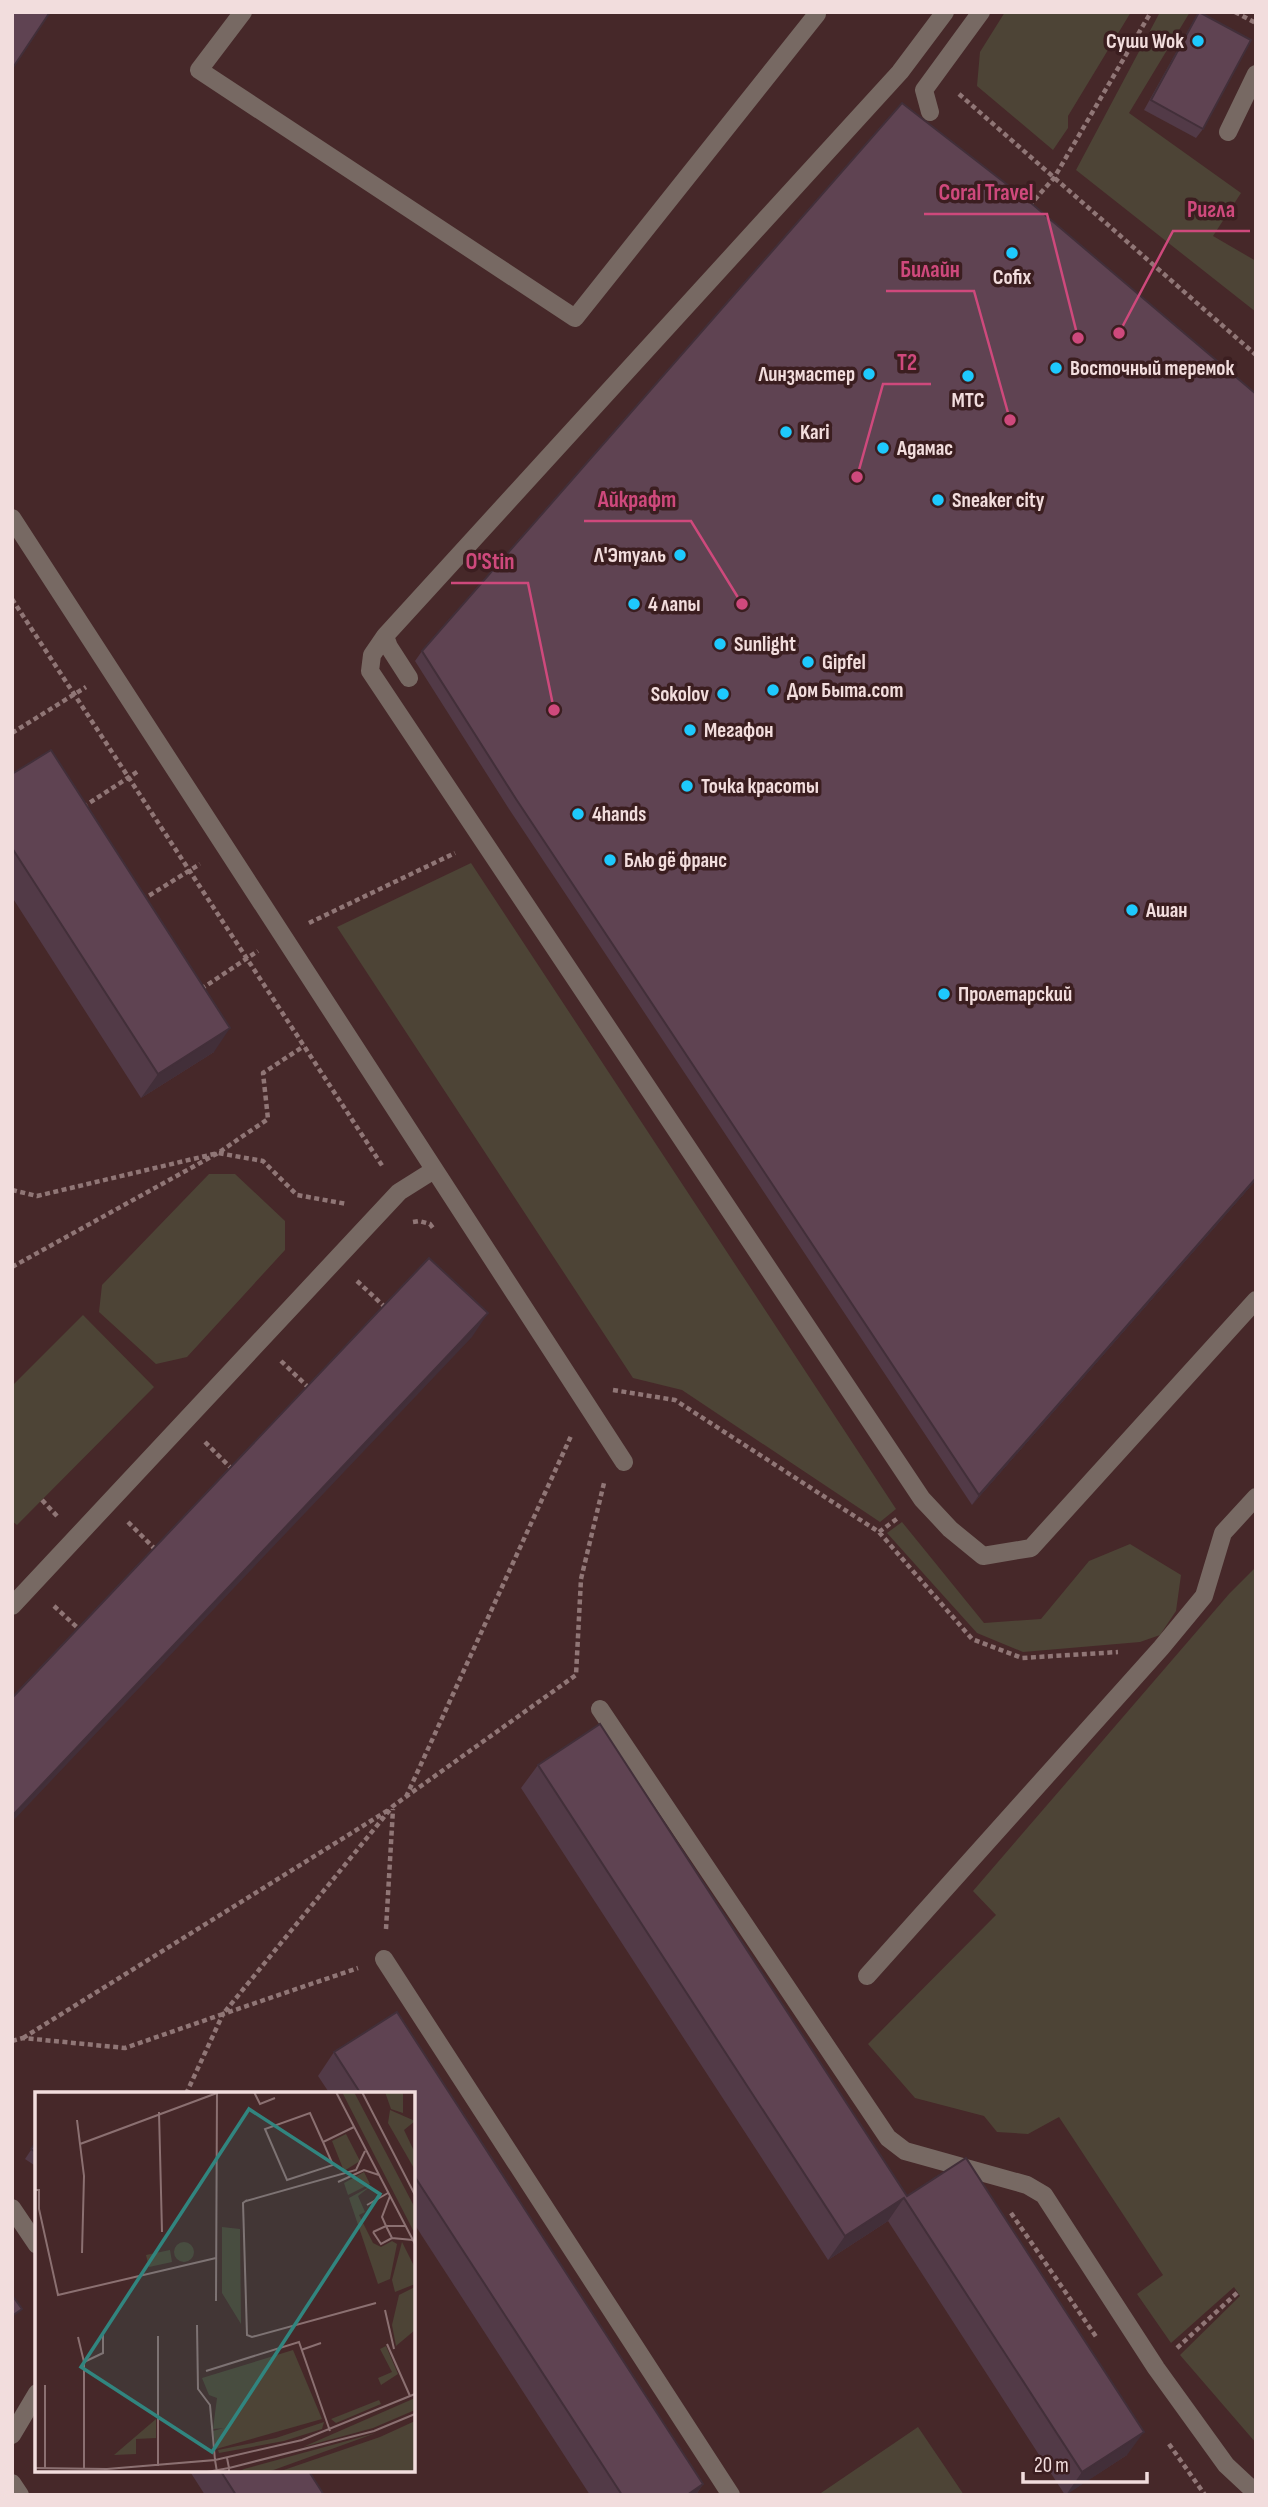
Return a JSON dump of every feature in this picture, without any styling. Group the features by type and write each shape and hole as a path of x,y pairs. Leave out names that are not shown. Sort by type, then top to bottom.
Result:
{"lane":[{"path":"243,12 199,70 575,318 817,14 814,12"},
{"path":"945,12 900,72 385,636 372,655 370,671 922,1499 950,1529 983,1556 1031,1548 1256,1300"},
{"path":"924,90 981,12"},
{"path":"900,72 924,90 930,112"},
{"path":"1228,132 1256,74"},
{"path":"12,518 624,1462"},
{"path":"385,636 388,647 409,677"},
{"path":"12,1605 399,1192 434,1170"},
{"path":"867,1976 1161,1648 1204,1596 1223,1533 1256,1497"},
{"path":"600,1709 888,2138 905,2151 1027,2185 1044,2194 1156,2368 1226,2465 1256,2493"},
{"path":"384,1959 732,2495"},
{"path":"12,2208 35,2242"},
{"path":"12,2435 35,2396"},
{"path":"12,2483 20,2495"}],"path":[{"path":"1024,212 1054,178 1151,12"},
{"path":"1235,12 1256,23"},
{"path":"937,75 1256,355"},
{"path":"12,599 399,1192"},
{"path":"12,733 111,671"},
{"path":"75,812 166,754"},
{"path":"192,995 283,935 482,840"},
{"path":"135,905 226,847"},
{"path":"12,1266 218,1153 268,1119 263,1073 304,1046"},
{"path":"12,1190 37,1196 218,1153 263,1161 297,1195 382,1210"},
{"path":"407,1223 419,1221 430,1224 438,1235"},
{"path":"335,1261 387,1309"},
{"path":"259,1341 310,1390"},
{"path":"573,1384 675,1400 879,1532 972,1639 1022,1658 1161,1648"},
{"path":"185,1421 234,1470"},
{"path":"563,1425 578,1448"},
{"path":"405,1798 571,1436"},
{"path":"12,2041 23,2038 393,1806 576,1675 581,1578 613,1444"},
{"path":"108,1502 158,1551"},
{"path":"32,1584 81,1632"},
{"path":"23,2038 125,2048 384,1959 393,1806"},
{"path":"187,2092 223,2014 393,1806"},
{"path":"984,2174 1102,2346"},
{"path":"1156,2368 1238,2292"},
{"path":"1165,2438 1205,2495"}],"shaded area":[{"path":"1005,12 1131,12 1068,116 1068,128 1053,150 977,86 980,52"},
{"path":"1160,12 1190,12 1129,113 1241,193 1213,236 1256,261 1256,312 1076,170"},
{"path":"471,863 896,1509 880,1522 682,1390 633,1378 337,927"},
{"path":"209,1174 235,1174 285,1221 285,1250 187,1357 156,1364 99,1312 102,1285"},
{"path":"83,1315 154,1387 17,1525 12,1521 12,1386"},
{"path":"902,1522 984,1623 1041,1619 1089,1561 1130,1544 1181,1575 1176,1611 1160,1635 1140,1642 1023,1652 977,1633 887,1533"},
{"path":"1256,1567 1256,2443 1180,2355 1240,2296 1234,2287 1171,2343 1137,2294 1163,2275 1059,2117 1028,2134 997,2132 984,2116 915,2098 868,2044 996,1915 973,1891 1229,1594"},
{"path":"918,2427 964,2495 818,2495"}],"building":[{"path":"50,12 12,69 12,13"},
{"path":"1199,12 1251,40 1203,129 1151,100"},
{"name":"Пролетарский","path":"902,103 1031,203 1256,394 1256,1178 979,1495 516,799 422,651"},
{"path":"51,750 230,1028 158,1074 12,848 12,774"},
{"path":"429,1258 488,1313 12,1816 12,1698"},
{"path":"600,1724 907,2196 966,2158 1144,2432 1082,2472 904,2198 845,2236 538,1765"},
{"path":"397,2012 703,2484 687,2495 622,2495 415,2177 415,2092 360,2092 334,2052"},
{"path":"12,2295 22,2309 12,2316"},
{"path":"221,2472 309,2472 324,2495 236,2495"}],"place":[{"name":"Суши Wok","path":"1198,41"},
{"name":"Cofix","path":"1012,253"},
{"name":"Ригла","path":"1119,333"},
{"name":"Coral Travel","path":"1078,338"},
{"name":"Восточный теремок","path":"1056,368"},
{"name":"Линзмастер","path":"869,374"},
{"name":"МТС","path":"968,376"},
{"name":"Билайн","path":"1010,420"},
{"name":"Kari","path":"786,432"},
{"name":"Адамас","path":"883,448"},
{"name":"T2","path":"857,477"},
{"name":"Sneaker city","path":"938,500"},
{"name":"Л'Этуаль","path":"680,555"},
{"name":"4 лапы","path":"634,604"},
{"name":"Айкрафт","path":"742,604"},
{"name":"Sunlight","path":"720,644"},
{"name":"Gipfel","path":"808,662"},
{"name":"Дом Быта.com","path":"773,690"},
{"name":"Sokolov","path":"723,694"},
{"name":"O'Stin","path":"554,710"},
{"name":"Мегафон","path":"690,730"},
{"name":"Точка красоты","path":"687,786"},
{"name":"4hands","path":"578,814"},
{"name":"Блю дё франс","path":"610,860"},
{"name":"Ашан","path":"1132,910"},
{"name":"Пролетарский","path":"944,994"}]}
